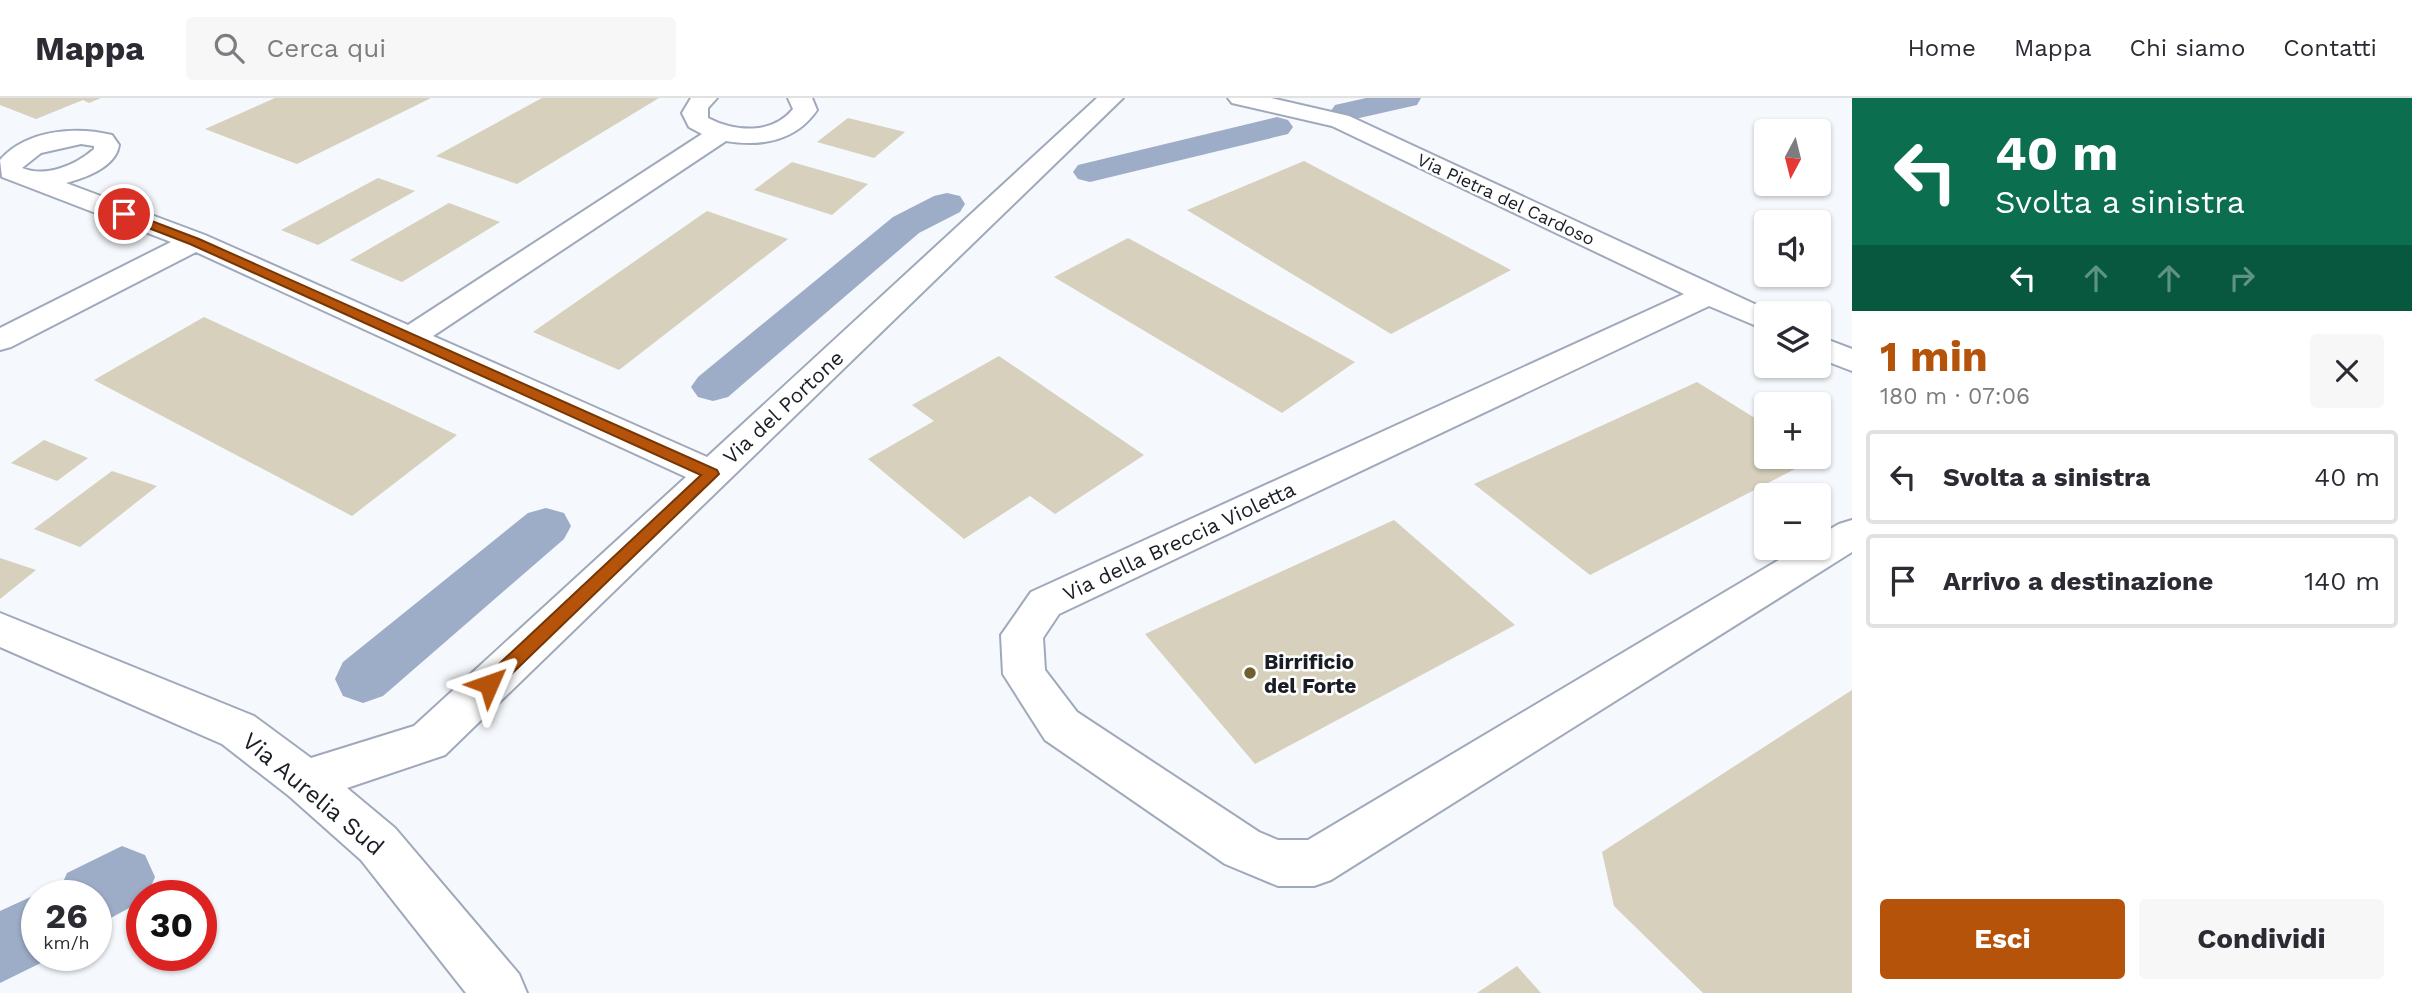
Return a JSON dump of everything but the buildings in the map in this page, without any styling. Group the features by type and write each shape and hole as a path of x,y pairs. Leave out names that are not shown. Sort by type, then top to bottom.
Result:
{"street":[{"path":"705,98 697,105 694,113 698,122 721,133 757,135 790,125 800,118 805,110 800,98"},
{"name":"Via del Portone","path":"305,781 429,741 1111,98"},
{"name":"Via Pietra del Cardoso","path":"1240,98 1340,121 1754,315"},
{"path":"409,338 721,133"},
{"path":"29,178 195,242 712,474"},
{"path":"0,340 195,242"},
{"name":"Via della Breccia Violetta","path":"1709,294 1045,603 1022,635 1024,674 1060,726 1242,848 1278,863 1314,863 1852,534"},
{"path":"1831,352 1852,361"},
{"name":"Via Aurelia Sud","path":"0,629 238,730 305,781 378,844 500,993"}],"waterway":[{"path":"1346,112 1406,98"},
{"path":"1090,172 1277,127"},
{"path":"713,387 906,225 947,204"},
{"path":"363,679 546,526"},
{"path":"112,883 122,877"},
{"path":"0,949 21,937"}],"place":[{"name":"Birrificio del Forte","path":"1250,673"}],"route":[{"path":"124,214 195,242 712,474 489,684"}]}
